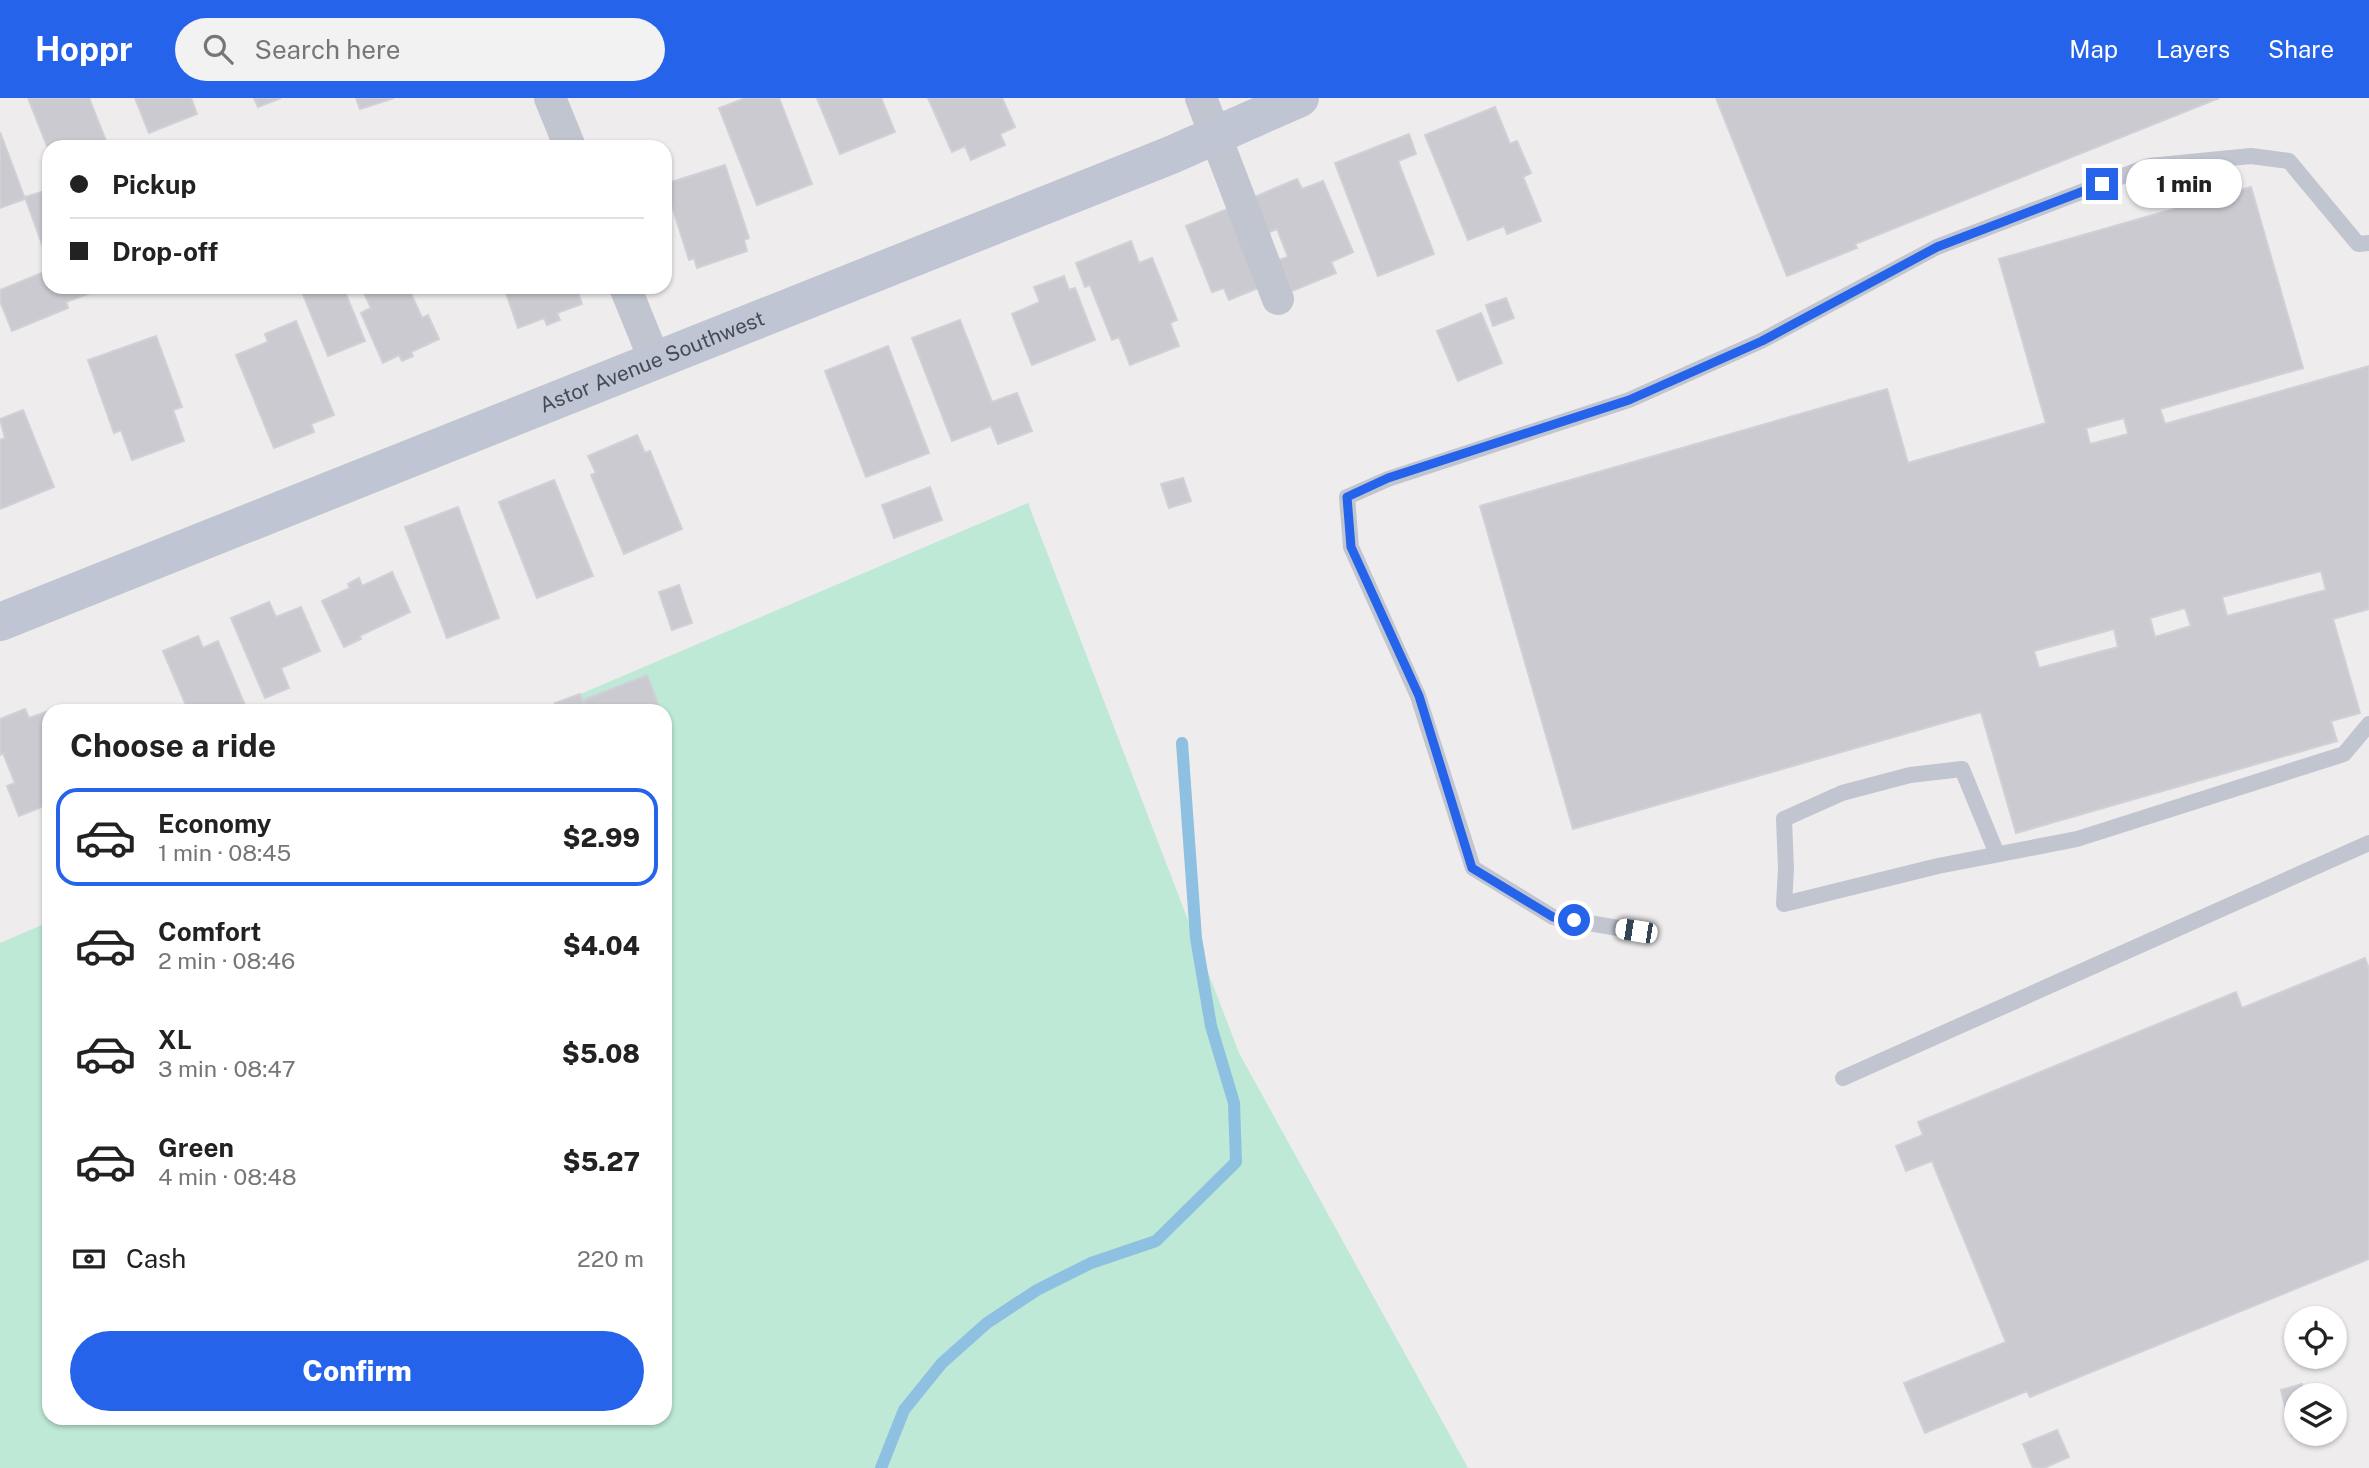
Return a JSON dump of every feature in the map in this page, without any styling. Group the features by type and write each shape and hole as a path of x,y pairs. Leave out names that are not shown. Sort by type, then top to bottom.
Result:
{"street":[{"path":"550,98 566,140"},
{"path":"1201,98 1278,299"},
{"name":"Astor Avenue Southwest","path":"0,622 1215,136 1300,98"},
{"path":"628,294 655,361"}],"lane":[{"path":"1636,931 1553,917 1472,868 1419,696 1351,547 1347,497 1388,478 1629,400 1762,341 1937,247 2149,166 2251,156 2289,160 2358,244 2369,243"},
{"path":"1997,854 1962,769 1910,775 1842,793 1784,819 1784,904 1938,866 2077,839 2344,754 2369,724"},
{"path":"1843,1078 2369,844"}],"green space":[{"path":"1028,503 1239,1053 1468,1468 0,1468 0,943 42,925 42,1425 672,1425 672,704 557,704"}],"building":[{"path":"28,98 89,98 106,140 45,140"},
{"path":"135,98 191,98 197,114 149,133"},
{"path":"254,98 281,98 258,107"},
{"path":"356,98 394,98 360,109"},
{"path":"746,98 779,98 812,184 757,205 719,108"},
{"path":"817,98 881,98 895,132 840,154"},
{"path":"928,98 1002,98 1015,127 1000,134 1005,145 971,160 965,146 952,152"},
{"path":"1716,98 2219,98 1855,244 1857,248 1787,276"},
{"path":"1495,107 1510,144 1517,141 1531,173 1523,177 1541,221 1507,234 1504,226 1468,240 1425,135"},
{"path":"0,132 25,199 0,208"},
{"path":"1409,134 1416,154 1398,161 1434,254 1378,276 1335,163"},
{"path":"725,165 749,238 744,240 747,251 697,268 694,258 689,260 672,206 672,182"},
{"path":"1297,179 1302,189 1323,181 1353,252 1331,262 1336,273 1292,291 1279,260 1288,257 1277,229 1267,233 1252,198"},
{"path":"2251,187 2303,368 2160,409 2165,424 2369,366 2369,609 2333,619 2360,713 2331,721 2337,741 2016,833 1981,712 1573,829 1480,506 1887,389 1908,463 2046,423 1999,259","holes":["2124,418 2128,434 2090,444 2086,428","2321,571 2326,590 2227,616 2222,597","2185,608 2191,626 2155,637 2150,618","2114,629 2118,647 2039,668 2034,651"]},
{"path":"42,192 42,244 25,197"},
{"path":"1232,207 1263,286 1229,300 1224,288 1212,292 1186,226"},
{"path":"1131,241 1139,263 1152,258 1177,320 1170,323 1179,346 1130,365 1119,337 1112,340 1090,285 1085,287 1076,263"},
{"path":"42,273 42,294 88,294 66,302 68,308 12,331 0,301 0,290"},
{"path":"1064,276 1069,290 1075,288 1095,340 1032,365 1012,314 1040,302 1034,287"},
{"path":"303,294 346,294 365,341 328,356"},
{"path":"364,294 411,294 422,318 428,315 439,339 411,352 413,356 402,361 399,355 383,363 361,313 371,308"},
{"path":"506,294 578,294 582,304 557,313 560,320 547,325 544,318 518,328"},
{"path":"1506,298 1514,318 1493,326 1486,305"},
{"path":"1481,313 1502,363 1458,381 1437,331"},
{"path":"960,320 992,402 1017,393 1032,431 998,444 991,426 952,441 912,338"},
{"path":"296,321 334,415 311,424 314,432 274,448 236,355 268,342 265,334"},
{"path":"156,336 182,407 173,410 184,441 132,460 121,430 114,433 88,360"},
{"path":"888,346 929,453 866,477 825,371"},
{"path":"23,410 54,487 0,509 0,440 5,438 0,419"},
{"path":"637,435 645,453 650,451 682,529 624,554 591,475 596,473 588,456"},
{"path":"1183,478 1191,501 1169,508 1161,484"},
{"path":"554,480 593,576 537,598 499,502"},
{"path":"930,487 942,520 894,538 882,505"},
{"path":"458,507 499,618 447,638 405,527"},
{"path":"392,572 410,612 359,636 361,639 344,647 322,601 350,588 348,584 359,578 362,586"},
{"path":"679,585 692,623 672,630 659,592"},
{"path":"269,602 276,617 301,607 320,651 281,668 289,688 265,698 231,618"},
{"path":"198,636 203,648 218,641 244,704 185,704 163,651"},
{"path":"647,675 658,704 585,704 583,700"},
{"path":"580,694 584,704 555,704"},
{"path":"25,709 29,718 42,713 42,807 19,816 7,786 15,783 3,753 0,755 0,719"},
{"path":"2365,958 2369,969 2369,1259 2030,1397 2027,1391 1925,1433 1904,1383 2006,1342 1932,1161 1906,1171 1896,1146 1923,1135 1918,1122 2236,992 2242,1008"},
{"path":"2057,1430 2069,1457 2044,1468 2033,1468 2023,1444"}],"waterway":[{"path":"881,1468 904,1410 942,1363 987,1323 1037,1290 1091,1263 1156,1241 1236,1162 1234,1103 1211,1026 1196,938 1182,743"}],"route":[{"path":"1574,920 1553,917 1472,868 1419,696 1351,547 1347,497 1388,478 1629,400 1762,341 1937,247 2102,184"}]}
